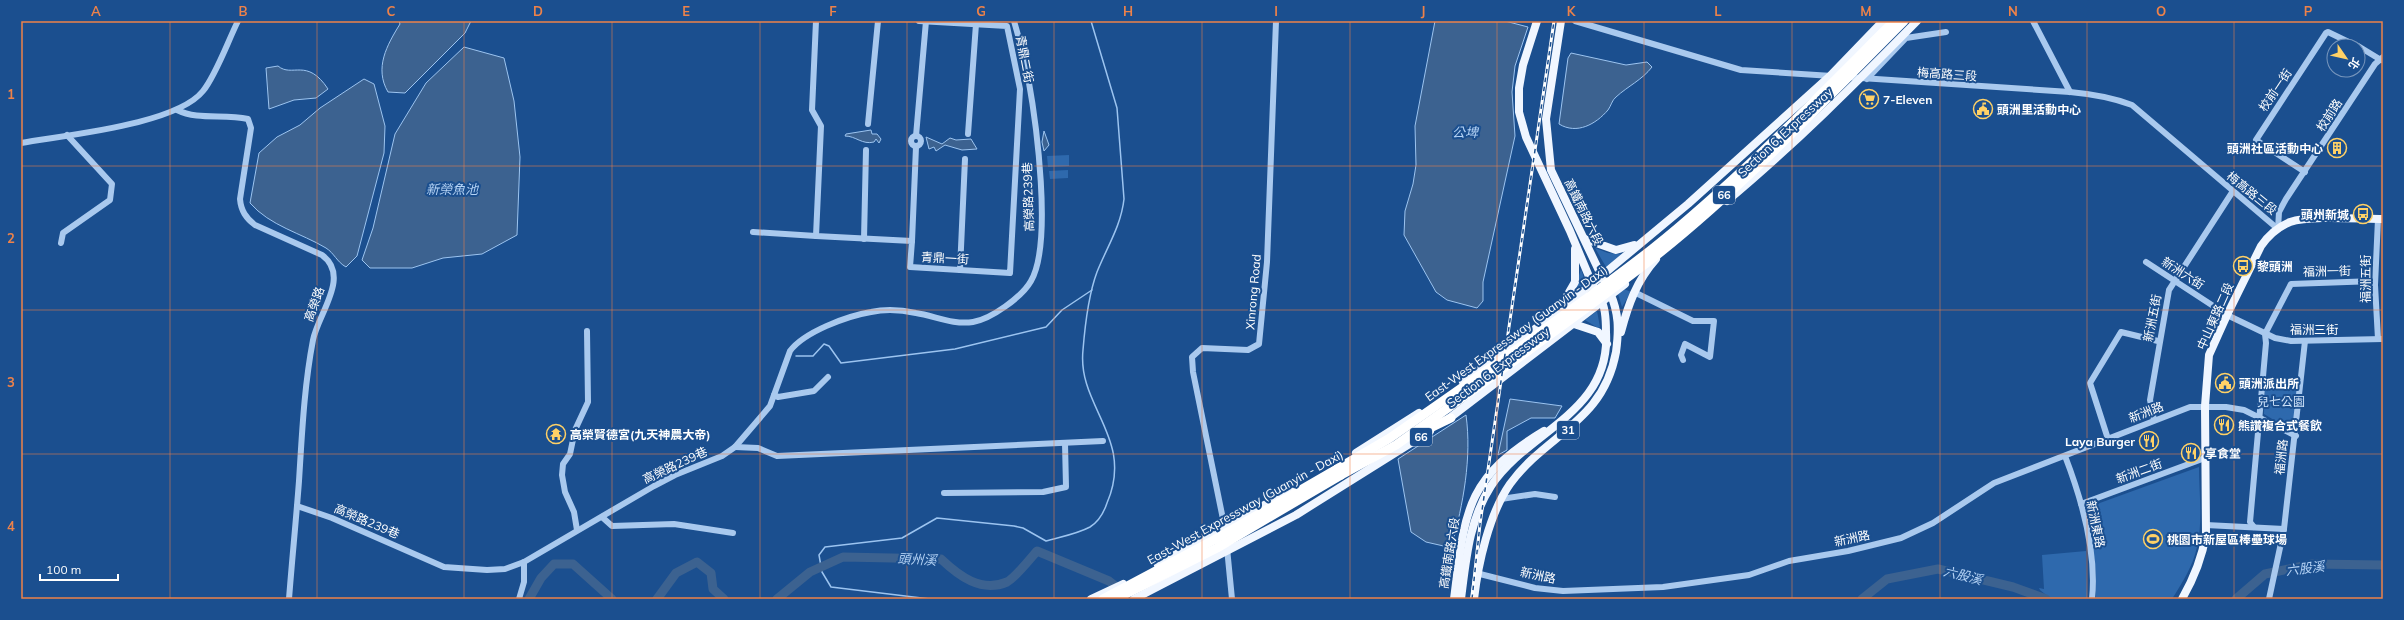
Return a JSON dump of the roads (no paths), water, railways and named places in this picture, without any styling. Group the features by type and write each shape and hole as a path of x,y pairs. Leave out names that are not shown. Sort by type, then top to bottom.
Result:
{"highway":[{"name":"East-West Expressway (Guanyin - Daxi)","path":"1526,348 1695,212 1780,135 1894,21"},
{"name":"East-West Expressway (Guanyin - Daxi)","path":"1103,599 1339,472 1393,441 1657,255 1785,140 1904,21"},
{"path":"1393,441 1441,398"},
{"path":"1393,441 1451,418"},
{"name":"East-West Expressway (Guanyin - Daxi)","path":"1116,599 1217,548 1339,472"}],"main road":[{"name":"高鐵南路六段","path":"1461,599 1472,529 1491,486 1518,456 1582,403 1598,376 1605,358 1607,344 1603,303 1591,283 1570,231 1526,137 1519,112 1519,88 1523,65 1537,21"},
{"name":"高鐵南路六段","path":"1474,599 1486,537 1501,499 1522,470 1590,409 1608,380 1614,360 1620,329 1611,296 1585,239 1559,190 1551,170 1546,119 1560,21"},
{"name":"Section 6, Expressway","path":"1224,526 1314,479 1441,398 1558,312 1591,283 1648,239 1830,76 1883,21"},
{"name":"Section 6, Expressway","path":"1227,550 1296,515 1451,418 1603,303 1757,176 1863,79 1916,21"},
{"name":"中山東路二段","path":"2182,599 2195,577 2203,555 2206,525 2205,406 2209,355 2261,246 2268,237 2290,222 2309,219 2380,219"},
{"path":"1558,312 1575,282 1576,255 1570,231"},
{"path":"1585,239 1616,250 1625,249 1648,239"},
{"name":"31","path":"1614,360 1628,308 1634,292 1648,268 1658,257"},
{"path":"1574,324 1598,332 1607,344"},
{"name":"高鐵南路六段","path":"1454,599 1462,535 1467,514 1480,485 1509,453 1570,414"},
{"name":"66","path":"1091,599 1131,580 1224,526"},
{"name":"66","path":"1134,599 1227,550"},
{"name":"高鐵南路六段","path":"1479,576 1479,599"}],"street":[{"path":"21,143 134,123 177,110 187,105 202,92 238,21"},
{"path":"816,21 812,110 821,126 816,236"},
{"path":"868,124 878,21"},
{"name":"青鼎二街","path":"919,21 1007,26 1020,89 1018,146"},
{"path":"912,241 916,147 911,144 911,140 916,136 926,21"},
{"name":"高榮路239巷","path":"297,506 332,518 444,567 487,570 505,568 524,562 659,483 722,456 735,447 770,406 787,357 795,344 826,327 870,312 882,311 916,313 960,323 972,322 994,314 1023,291 1031,281 1035,270 1042,229 1041,184 1028,76 1014,21"},
{"name":"Xinrong Road","path":"1232,599 1224,526 1193,372 1192,357 1202,348 1248,350 1259,344 1267,262 1276,21"},
{"name":"梅高路三段","path":"1575,21 1741,70 2099,95 2132,105 2278,229"},
{"path":"2033,21 2070,92"},
{"path":"968,134 976,24"},
{"path":"1863,79 1906,38 1946,32"},
{"name":"校前一街","path":"2305,172 2256,140 2326,33 2328,32 2341,38"},
{"name":"校前一街","path":"2366,50 2382,58"},
{"name":"校前路","path":"2278,229 2279,212 2375,64 2382,58"},
{"name":"高榮路","path":"177,110 189,116 235,116 248,119 251,128 240,199 243,213 255,225 322,255 330,261 333,267 332,290 314,337 305,383 290,599"},
{"path":"61,243 63,233 110,200 112,196 112,184 67,135"},
{"name":"青鼎一街","path":"753,232 912,241 910,267 1010,273 1018,146"},
{"path":"864,239 866,150"},
{"path":"960,270 965,159"},
{"name":"新洲五街","path":"2154,420 2150,400 2166,297 2175,280 2233,191"},
{"name":"福洲五街","path":"2380,219 2375,281 2381,339"},
{"name":"新洲六街","path":"2146,262 2227,315"},
{"name":"福洲一街","path":"2254,527 2250,522 2266,343 2265,334 2291,284 2375,281"},
{"path":"1634,292 1693,321 1714,321 1710,357 1685,344 1681,355 1683,360"},
{"name":"福洲三街","path":"2227,315 2275,338 2305,341 2381,339"},
{"path":"577,530 574,512 565,492 562,475 563,464 570,454 575,430 588,402 587,331"},
{"path":"2108,439 2090,382 2121,332 2158,341"},
{"path":"2296,436 2305,341"},
{"path":"774,395 778,397 814,390 828,377"},
{"name":"福洲路","path":"2205,406 2236,408 2260,417 2296,436 2284,529 2270,599"},
{"name":"新洲路","path":"1479,576 1535,588 1563,591 1663,587 1749,575 1789,561 1848,551 1901,538 1933,522 1994,483 2154,420 2190,407 2205,406"},
{"path":"735,447 758,448 777,456 1103,441"},
{"path":"944,494 1043,492 1066,487 1065,443"},
{"name":"新洲東路","path":"2065,456 2081,504 2092,557 2092,599"},
{"name":"新洲二街","path":"2081,504 2205,458"},
{"path":"1501,499 1535,494 1555,497"},
{"path":"602,517 612,526 674,524 733,533"},
{"path":"2206,525 2284,529"},
{"path":"519,599 524,582 524,562"}],"water":[{"path":"399,21 471,21 465,33 405,93 388,92 382,74 384,57 387,48 400,24"},
{"name":"公埤","path":"1435,21 1505,21 1528,27 1515,66 1512,92 1515,136 1483,282 1483,301 1477,308 1447,300 1436,292 1404,235 1405,211 1413,184 1416,165 1415,126"},
{"name":"新榮魚池","path":"464,47 504,58 514,101 520,157 517,235 482,254 443,258 412,268 370,268 362,260 373,228 395,134 426,83"},
{"path":"1571,53 1626,65 1647,62 1652,67 1644,76 1615,98 1608,110 1598,120 1579,128 1566,127 1559,124 1568,58"},
{"path":"278,66 283,69 307,71 320,79 328,89 316,98 294,100 269,109 266,68"},
{"path":"364,79 374,84 385,126 384,153 357,256 346,267 340,263 326,248 267,218 250,203 259,153 277,137 300,125 320,108"},
{"path":"871,130 872,134 877,134 881,139 879,143 876,139 874,142 870,143 845,136 846,134"},
{"path":"1044,131 1049,145 1044,151 1042,142"},
{"path":"926,137 942,144 950,138 956,140 971,139 977,149 962,150 945,145 936,151 934,147 929,149"},
{"path":"1510,399 1562,406 1555,418 1531,418 1507,431 1507,450 1498,455"},
{"path":"1466,415 1468,448 1463,497 1452,545 1448,547 1426,542 1411,532 1398,459"}],"waterway":[{"path":"930,599 831,587 822,572 819,555 825,547 902,538 937,518 1014,526 1023,528 1046,541 1080,532 1093,525 1104,510 1114,480 1114,460 1110,441 1088,389 1083,370 1083,350 1087,311 1091,291 1097,272 1117,227 1124,199 1117,108 1091,21"},
{"path":"796,356 813,356 824,344 829,346 841,363 955,349 1046,327 1062,310 1092,290"},
{"name":"頭州溪","path":"777,599 810,572 843,557 941,559 963,577 971,581 979,584 997,585 1007,582 1014,577 1037,551 1109,581 1122,591"},
{"name":"頭州溪","path":"657,599 676,573 697,562 711,573 713,589 724,599"},
{"name":"頭州溪","path":"529,599 541,578 554,564 573,564 612,599"},
{"name":"六股溪","path":"2236,599 2265,574 2312,564 2383,565"},
{"name":"六股溪","path":"1862,599 1887,579 1938,569 2013,587 2046,599"}],"railway":[{"path":"1472,599 1480,524 1554,21"}],"place":[{"name":"7-Eleven","path":"1869,99"},
{"name":"頭洲里活動中心","path":"1983,109"},
{"name":"頭洲社區活動中心","path":"2337,148"},
{"name":"頭州新城","path":"2363,214"},
{"name":"黎頭洲","path":"2243,266"},
{"name":"頭洲派出所","path":"2225,383"},
{"name":"熊讚複合式餐飲","path":"2224,425"},
{"name":"高榮賢德宮(九天神農大帝)","path":"556,434"},
{"name":"Laya Burger","path":"2149,441"},
{"name":"享食堂","path":"2191,453"},
{"name":"桃園市新屋區棒壘球場","path":"2153,539"}],"park label":[{"name":"兒七公園","path":"2281,401"}]}
